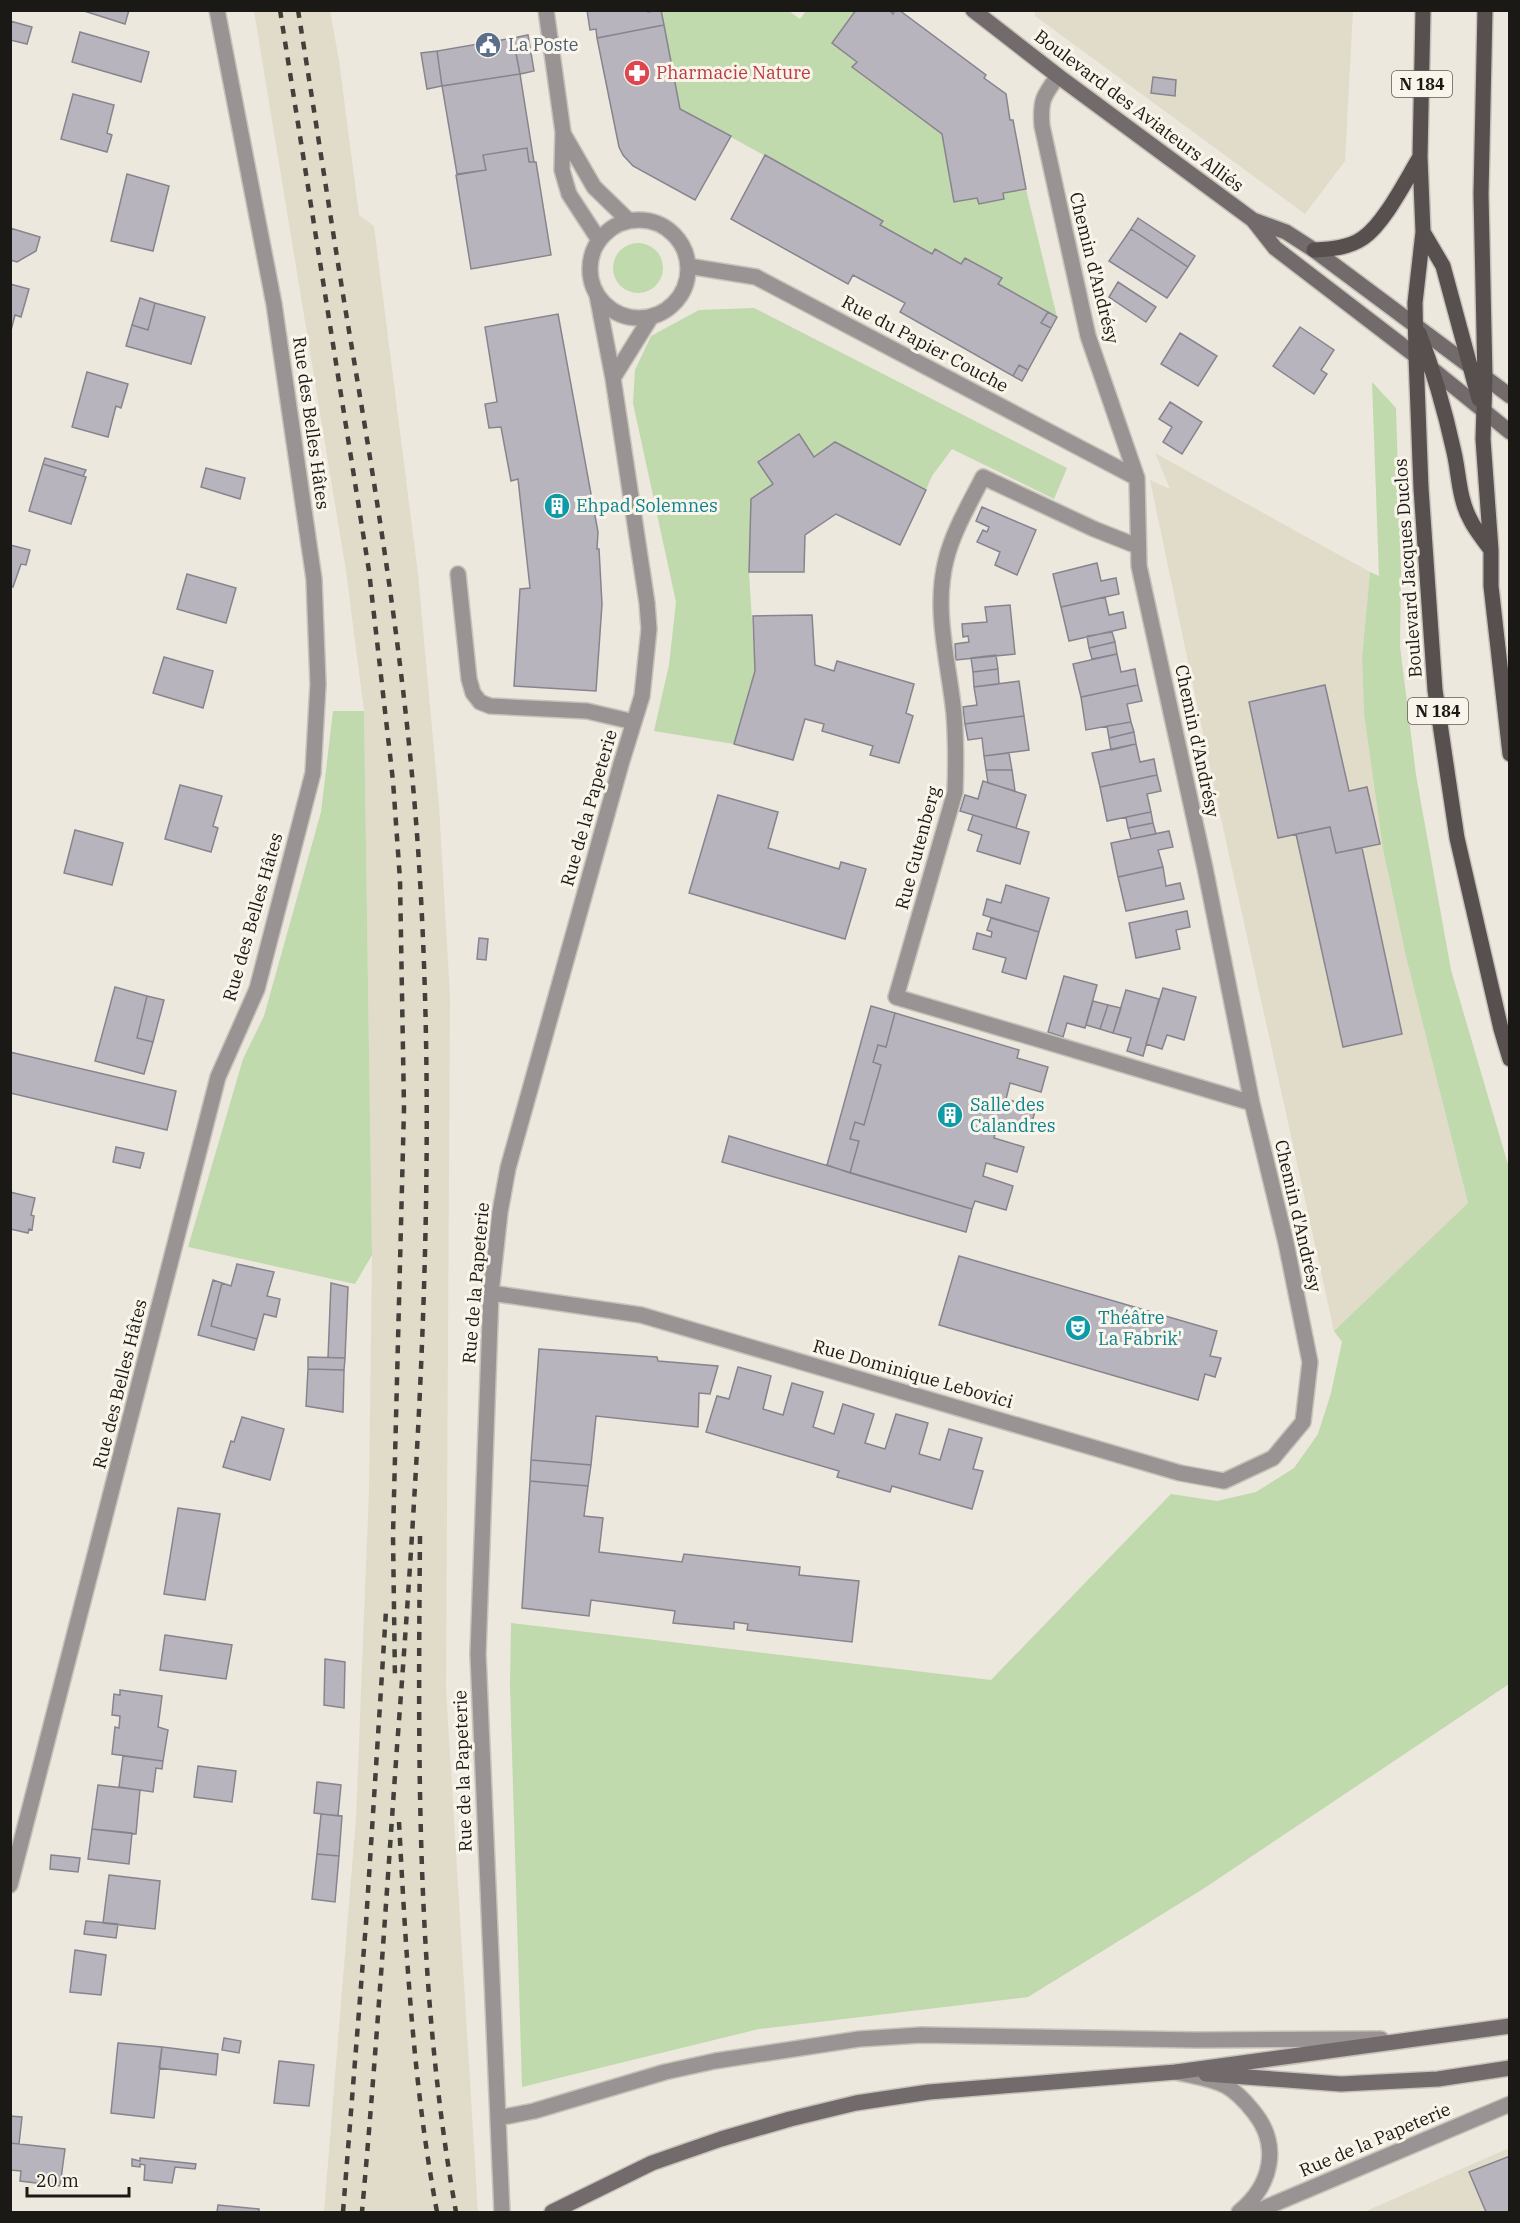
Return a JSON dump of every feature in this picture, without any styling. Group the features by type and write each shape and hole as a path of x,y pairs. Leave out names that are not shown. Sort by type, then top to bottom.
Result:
{"main road":[{"name":"Boulevard des Aviateurs Alliés","path":"973,10 1252,220 1275,248 1416,356 1509,432"},
{"name":"N 184","path":"1416,356 1415,303 1423,232 1420,157 1423,10"},
{"name":"N 184","path":"1485,10 1481,194 1485,378 1482,411 1491,550 1491,586 1509,754"},
{"path":"1314,250 1342,247 1363,238 1378,223 1420,157"},
{"name":"Boulevard des Aviateurs Alliés","path":"1252,220 1286,232 1314,250 1509,396"},
{"name":"N 184","path":"1423,232 1443,267 1482,411"},
{"name":"N 184","path":"1416,325 1433,371 1452,443 1462,498 1470,519 1491,550"},
{"name":"Boulevard Jacques Duclos","path":"1416,356 1421,488 1435,690 1457,838 1509,1059"},
{"path":"552,2212 652,2163 721,2139 856,2103 929,2092 1176,2072 1509,2025"},
{"path":"1176,2072 1341,2084 1438,2079 1509,2068"}],"street":[{"name":"Rue des Belles Hâtes","path":"10,1885 218,1077 257,989 313,773 318,684 314,579 274,304 217,10"},
{"path":"546,10 563,132 562,170 568,194 600,240"},
{"name":"Chemin d'Andrésy","path":"1058,76 1044,96 1041,107 1047,153 1088,336 1137,478 1139,566 1207,879 1252,1103 1286,1243 1310,1362 1303,1422"},
{"path":"563,132 594,187 629,221"},
{"path":"646,220 662,225 676,236 685,249 688,266 687,283 679,298 667,310 651,317 636,318 620,315 607,307 597,295 591,281 592,252 608,231 629,221 646,220"},
{"name":"Rue du Papier Couche","path":"688,266 756,277 1137,478"},
{"name":"Rue de la Papeterie","path":"502,2212 478,1654 491,1293 500,1212 508,1168 642,696 649,629 613,378 597,295"},
{"path":"613,378 651,317"},
{"name":"Rue Gutenberg","path":"1137,546 1094,529 983,477 954,534 946,559 941,588 942,626 954,713 957,757 955,792 896,997 1252,1103"},
{"path":"458,574 469,679 473,693 480,702 498,708 587,711 634,722"},
{"name":"Rue Dominique Lebovici","path":"491,1293 641,1315 1180,1473 1224,1481 1273,1458 1303,1422"},
{"path":"498,2118 534,2111 665,2072 715,2061 859,2039 921,2035 1195,2040 1429,2038"},
{"name":"Rue de la Papeterie","path":"1176,2072 1224,2084 1245,2101 1265,2127 1270,2149 1267,2175 1254,2197 1239,2212"},
{"name":"Rue de la Papeterie","path":"1255,2212 1509,2104"}],"shaded area":[{"path":"254,11 330,11 339,60 359,215 374,226 418,574 439,805 450,996 446,1689 478,2212 324,2212 356,1818 369,1490 372,1255 364,711 346,571"},
{"path":"1035,11 1353,11 1345,161 1305,214 1035,16"},
{"path":"1155,453 1370,572 1362,657 1364,714 1383,849 1406,957 1468,1203 1334,1331 1218,805 1150,480 1170,489"},
{"path":"1509,2148 1509,2212 1364,2212"}],"green space":[{"path":"661,11 789,11 800,19 806,11 856,11 832,43 857,62 853,68 942,134 954,202 977,198 979,204 1004,199 1003,193 1026,189 1057,317 998,284 1002,278 966,258 961,264 935,249 932,254 880,225 882,220 680,109"},
{"path":"638,243 656,250 663,268 656,286 638,293 620,286 613,268 620,250"},
{"path":"754,308 1067,468 1054,499 952,449 932,476 926,490 835,442 814,457 758,462 773,484 751,499 749,572 755,671 734,744 654,731 669,665 676,602 633,403 635,370 651,336 699,310"},
{"path":"1372,382 1396,408 1401,573 1400,646 1416,775 1451,970 1509,1168 1509,1684 1203,1889 1028,1997 759,2029 522,2087 510,1686 511,1623 991,1680 1171,1494 1217,1501 1256,1492 1294,1468 1318,1434 1331,1393 1342,1342 1334,1331 1468,1203 1406,957 1383,849 1364,714 1362,657 1370,572 1379,576"},
{"path":"333,711 364,711 372,1255 355,1284 188,1247 243,1059 264,1016 321,812"}],"building":[{"path":"81,10 129,10 125,24"},
{"path":"587,10 648,10 648,12 661,10 664,25 597,38 596,29 590,30"},
{"path":"856,10 889,10 893,14 895,10 899,10 986,75 984,78 1006,94 1026,189 1003,193 1004,199 979,204 977,198 954,202 942,134 852,67 857,62 832,43"},
{"path":"10,21 32,27 27,44 10,40"},
{"path":"664,25 680,109 731,136 695,200 633,166 623,155 619,147 597,38"},
{"path":"80,32 149,52 141,82 72,62"},
{"path":"528,35 534,71 520,74 513,38"},
{"path":"513,38 520,74 442,86 437,51"},
{"path":"437,51 442,86 427,89 421,53"},
{"path":"520,74 534,162 529,162 527,148 483,155 486,170 457,174 442,86"},
{"path":"1153,77 1176,80 1175,96 1151,93"},
{"path":"73,94 114,105 107,133 112,135 107,152 61,139"},
{"path":"527,148 529,162 536,162 551,255 471,269 456,175 486,170 483,155"},
{"path":"765,155 883,221 880,225 932,254 935,249 961,264 965,258 1002,278 998,284 1048,312 1041,323 1051,328 1028,370 1019,365 1013,376 900,312 905,303 853,275 848,284 731,219"},
{"path":"127,174 169,186 153,251 111,241"},
{"path":"1138,218 1195,256 1188,267 1131,229"},
{"path":"10,228 40,237 36,251 17,262 10,260"},
{"path":"1131,229 1188,267 1167,298 1109,261"},
{"path":"1118,282 1156,307 1146,322 1109,297"},
{"path":"10,284 29,289 21,317 15,315 10,334"},
{"path":"140,298 155,303 148,330 132,325"},
{"path":"155,303 205,317 191,364 126,346 132,325 148,330"},
{"path":"1048,312 1057,317 1051,328 1041,323"},
{"name":"Ehpad Solemnes","path":"558,314 598,532 597,549 599,549 602,604 596,691 514,686 520,589 530,588 518,479 511,481 501,427 489,428 485,404 497,402 485,327"},
{"path":"1300,327 1334,350 1321,370 1327,374 1314,394 1273,366"},
{"path":"1180,333 1217,356 1198,386 1161,364"},
{"path":"1019,365 1028,370 1022,381 1013,376"},
{"path":"87,372 128,384 121,408 116,406 108,437 72,427"},
{"path":"1170,402 1202,422 1182,454 1163,442 1172,427 1159,419"},
{"path":"799,434 814,457 835,442 926,490 900,545 836,514 805,535 804,572 749,572 751,499 773,484 758,462"},
{"path":"45,458 86,470 83,476 43,464"},
{"path":"43,464 86,477 71,524 29,511"},
{"path":"206,468 245,478 240,499 201,487"},
{"path":"982,507 1036,530 1017,575 995,565 1000,552 977,542 983,530 987,532 989,527 976,521"},
{"path":"10,545 30,550 26,565 21,564 13,587 10,586"},
{"path":"1097,563 1101,581 1116,578 1119,594 1061,607 1053,574"},
{"path":"187,574 236,588 226,623 177,609"},
{"path":"1105,597 1109,615 1123,612 1126,628 1069,641 1061,607"},
{"path":"1010,605 1015,654 956,660 955,644 969,642 968,636 963,637 962,624 987,622 985,607"},
{"path":"812,615 815,665 834,671 837,661 914,684 906,713 913,716 899,763 870,755 873,746 822,731 824,724 805,719 793,760 734,744 755,671 753,616"},
{"path":"1112,632 1115,642 1089,648 1087,636"},
{"path":"1115,642 1117,654 1092,659 1089,648"},
{"path":"1117,654 1121,672 1135,669 1138,685 1081,697 1073,664"},
{"path":"996,655 998,669 973,672 971,658"},
{"path":"164,657 213,671 203,708 153,693"},
{"path":"998,669 999,684 974,687 973,672"},
{"path":"1019,681 1024,716 965,724 963,707 977,705 974,687"},
{"path":"1138,685 1142,701 1127,704 1131,722 1086,730 1081,697"},
{"path":"1325,685 1349,791 1367,787 1380,844 1336,853 1330,827 1278,838 1249,702"},
{"path":"1024,716 1029,750 984,756 982,738 968,740 965,724"},
{"path":"1131,722 1134,732 1109,738 1107,726"},
{"path":"1134,732 1136,744 1111,750 1109,738"},
{"path":"1136,744 1140,762 1154,759 1157,775 1100,787 1092,753"},
{"path":"1009,753 1012,770 986,770 984,756"},
{"path":"986,770 1012,770 1015,791 988,783"},
{"path":"1157,775 1161,791 1147,794 1151,812 1107,821 1100,787"},
{"path":"983,781 1026,795 1016,828 960,811 965,795 978,799"},
{"path":"180,785 222,796 213,826 218,828 211,852 165,839"},
{"path":"718,795 778,812 768,848 839,869 841,862 866,869 845,939 689,893"},
{"path":"1151,812 1153,823 1128,828 1126,817"},
{"path":"973,815 1029,832 1020,864 977,851 982,835 968,830"},
{"path":"1153,823 1156,834 1131,839 1128,828"},
{"path":"1330,827 1336,853 1362,848 1402,1034 1343,1047 1296,834"},
{"path":"75,830 123,843 112,885 64,873"},
{"path":"1169,831 1173,847 1158,850 1163,867 1118,877 1111,843"},
{"path":"1163,867 1166,886 1180,883 1184,899 1126,911 1118,877"},
{"path":"1006,885 1049,898 1039,932 983,915 987,899 1001,903"},
{"path":"1187,911 1190,927 1176,930 1180,949 1136,958 1129,923"},
{"path":"991,918 1039,932 1026,979 1002,972 1006,958 973,949 977,933 991,937 992,932 987,930"},
{"path":"479,938 488,939 486,960 477,959"},
{"path":"1064,976 1097,985 1085,1028 1067,1023 1063,1037 1048,1032"},
{"path":"115,987 147,996 137,1038 153,1042 144,1074 95,1061"},
{"path":"1163,988 1196,997 1184,1040 1167,1035 1162,1049 1146,1044"},
{"path":"1126,990 1159,999 1143,1056 1127,1051 1131,1038 1113,1033"},
{"path":"147,996 164,1000 153,1042 137,1038"},
{"path":"1093,1001 1108,1005 1100,1029 1086,1025"},
{"path":"1108,1005 1121,1008 1113,1033 1100,1029"},
{"path":"871,1006 895,1013 886,1047 878,1045 873,1062 881,1065 864,1125 855,1122 850,1139 859,1141 850,1173 827,1165"},
{"name":"Salle des Calandres","path":"895,1013 1019,1050 1017,1058 1048,1067 1041,1092 1010,1083 1006,1099 1036,1108 1029,1132 998,1124 994,1138 1024,1147 1017,1172 986,1163 983,1176 1013,1186 1006,1210 975,1201 972,1209 850,1173 859,1141 850,1139 855,1122 864,1125 881,1065 873,1062 878,1045 886,1047"},
{"path":"10,1052 176,1091 167,1130 10,1093"},
{"path":"729,1136 972,1209 966,1232 722,1162"},
{"path":"116,1147 144,1153 140,1168 113,1162"},
{"path":"10,1192 35,1198 31,1215 34,1216 32,1230 29,1229 28,1233 10,1229"},
{"name":"Théâtre La Fabrik'","path":"959,1256 1217,1331 1210,1356 1221,1358 1215,1377 1205,1374 1198,1400 939,1325"},
{"path":"237,1264 274,1272 267,1296 280,1299 276,1317 264,1314 257,1339 211,1326 222,1283 231,1286"},
{"path":"213,1280 222,1283 211,1326 257,1339 254,1350 198,1335"},
{"path":"331,1283 348,1287 345,1358 328,1358"},
{"path":"539,1349 657,1357 658,1361 718,1366 710,1394 699,1393 698,1427 596,1416 591,1465 531,1460"},
{"path":"308,1357 345,1358 344,1370 308,1369"},
{"path":"738,1367 771,1376 763,1409 783,1415 792,1383 823,1392 813,1427 834,1434 843,1404 874,1414 865,1443 885,1449 896,1414 928,1423 919,1454 940,1460 949,1429 982,1438 973,1469 983,1471 972,1509 892,1486 890,1492 837,1477 839,1471 706,1432 717,1396 729,1399"},
{"path":"308,1369 344,1370 343,1412 306,1406"},
{"path":"242,1417 284,1429 270,1480 223,1467"},
{"path":"531,1460 591,1465 588,1486 530,1481"},
{"path":"530,1481 588,1486 584,1516 603,1518 599,1552 682,1562 684,1554 800,1567 799,1575 859,1581 852,1642 747,1630 748,1624 734,1622 734,1629 673,1623 675,1611 591,1600 589,1616 522,1608"},
{"path":"178,1508 220,1514 205,1600 164,1594"},
{"path":"165,1635 232,1645 226,1679 160,1670"},
{"path":"325,1659 345,1662 344,1708 324,1705"},
{"path":"120,1690 162,1696 158,1727 168,1730 163,1761 112,1754 115,1727 119,1728 120,1716 112,1715 114,1694 120,1695"},
{"path":"123,1756 163,1761 162,1769 156,1768 153,1792 119,1787"},
{"path":"198,1766 236,1771 232,1802 194,1797"},
{"path":"317,1782 341,1785 338,1816 314,1813"},
{"path":"98,1785 140,1790 136,1834 92,1829"},
{"path":"321,1814 342,1816 339,1856 317,1854"},
{"path":"92,1829 132,1833 129,1864 88,1859"},
{"path":"317,1854 339,1856 335,1902 312,1899"},
{"path":"51,1855 80,1858 78,1872 50,1869"},
{"path":"109,1875 160,1881 155,1929 103,1923"},
{"path":"86,1921 118,1924 116,1938 84,1934"},
{"path":"75,1950 106,1955 101,1995 70,1992"},
{"path":"224,2038 241,2041 239,2053 222,2050"},
{"path":"118,2043 162,2047 154,2118 111,2113"},
{"path":"162,2047 218,2054 216,2075 159,2068"},
{"path":"279,2061 314,2065 309,2106 274,2103"},
{"path":"10,2116 22,2117 19,2144 10,2143"},
{"path":"10,2143 65,2149 60,2186 20,2181 21,2171 10,2170"},
{"path":"1510,2156 1510,2212 1486,2212 1469,2172"},
{"path":"140,2158 196,2164 195,2169 175,2167 172,2183 144,2180 145,2165 132,2166 132,2159 140,2161"},
{"path":"218,2205 259,2209 259,2212 217,2212"}],"railway":[{"path":"280,10 369,571 393,781 400,880 404,1108 393,1535 395,1681"},
{"path":"298,10 380,521 400,664 415,808 425,988 426,1205 418,1422 405,1639 362,2212"},
{"path":"420,1536 419,1705 422,1875 433,2044 456,2212"},
{"path":"343,2212 366,1923 386,1611"},
{"path":"399,1822 416,2067 437,2212"}],"place":[{"name":"La Poste","path":"488,45"},
{"name":"Pharmacie Nature","path":"637,73"},
{"name":"Ehpad Solemnes","path":"557,506"},
{"name":"Salle des Calandres","path":"950,1115"},
{"name":"Théâtre La Fabrik'","path":"1078,1328"}]}
